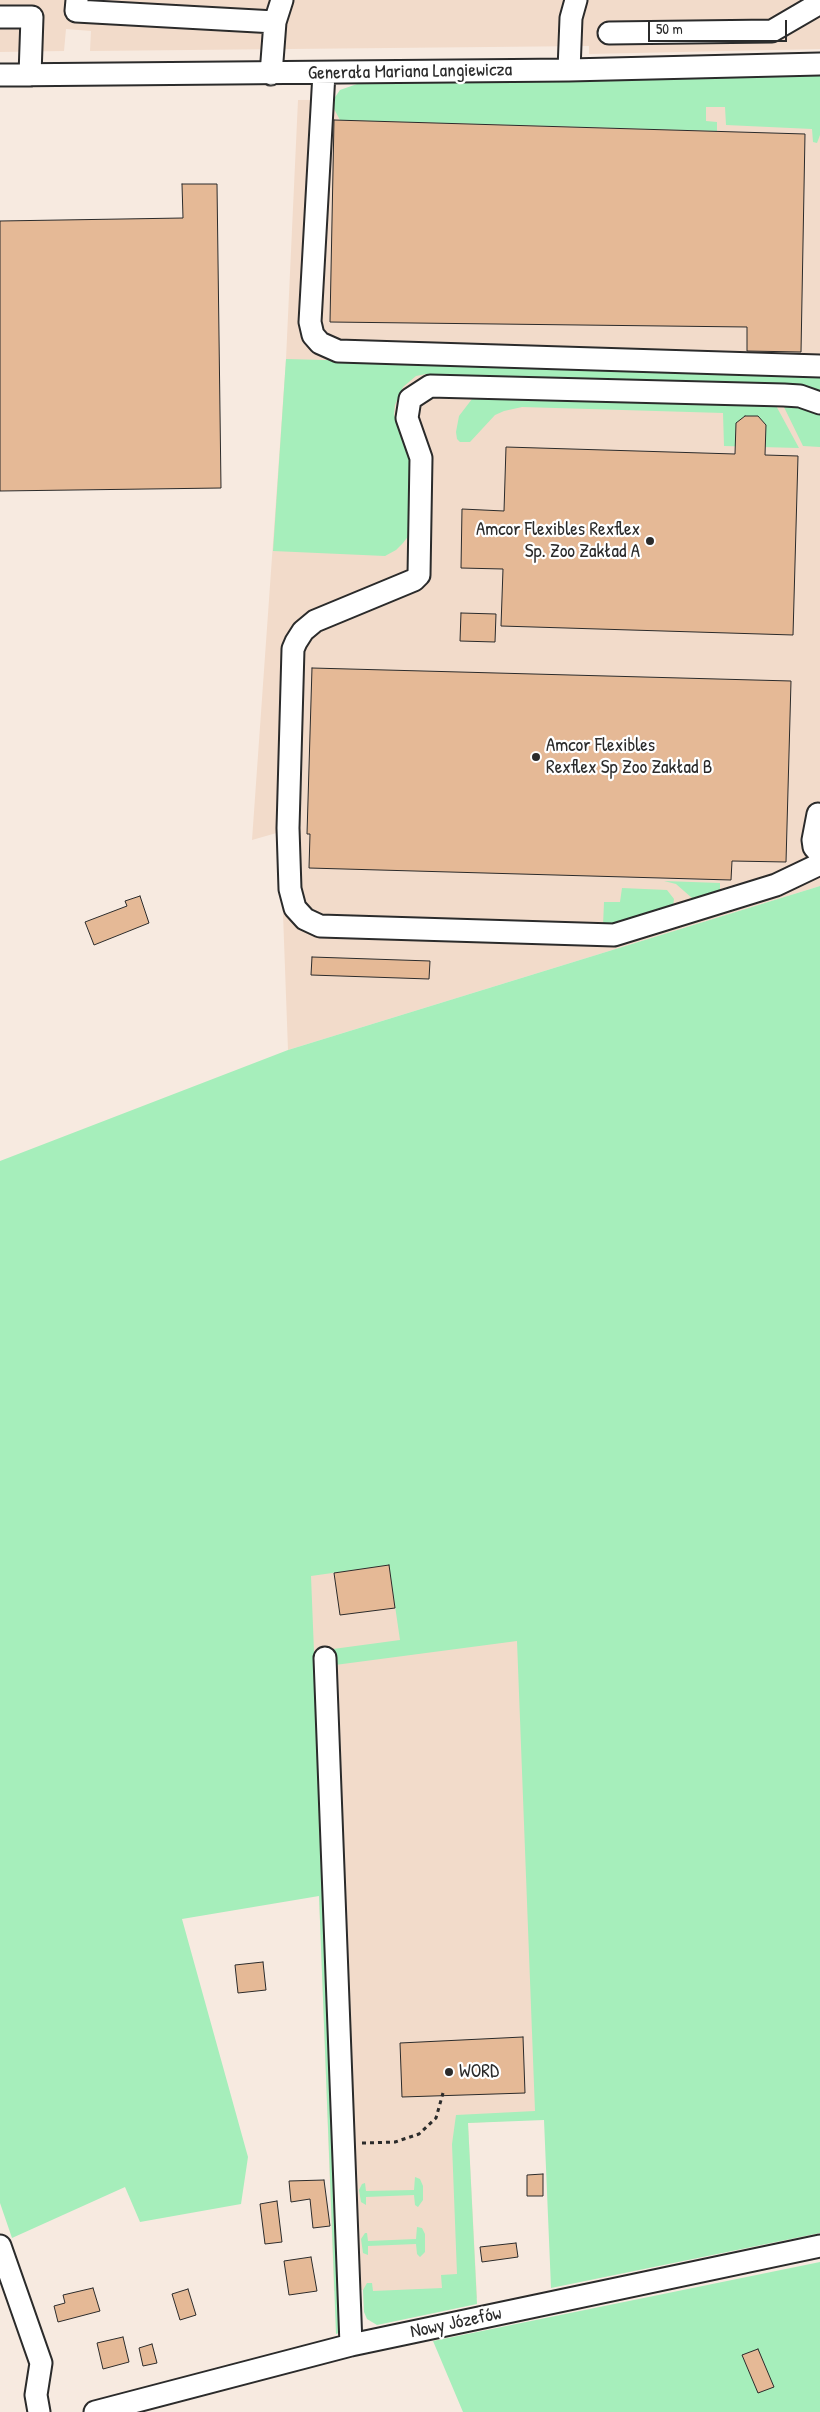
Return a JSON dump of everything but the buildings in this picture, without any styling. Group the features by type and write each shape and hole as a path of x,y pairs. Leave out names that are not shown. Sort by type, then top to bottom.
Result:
{"street":[{"path":"77,0 76,11 275,22"},
{"path":"271,74 275,22 282,0"},
{"path":"569,70 571,18 576,0"},
{"path":"609,33 772,31 820,3"},
{"path":"0,17 32,18 30,75"},
{"name":"Generała Mariana Langiewicza","path":"0,75 271,74 820,64"},
{"path":"324,73 310,322 313,335 320,343 338,351 820,366"},
{"path":"820,403 800,396 784,395 430,386 410,399 407,418 421,458 419,575 414,580 315,621 303,631 296,642 293,648 288,828 290,889 295,908 305,920 320,926 614,935 776,885 820,864"},
{"path":"818,814 813,840 814,847 820,854"},
{"path":"325,1658 351,2345"},
{"path":"0,2246 41,2363 36,2395 39,2412"},
{"name":"Nowy Józefów","path":"95,2412 351,2345 820,2246"}],"path":[{"path":"357,2144 395,2142 419,2134 436,2118 443,2093"}],"shaded area":[{"path":"0,0 820,0 820,49 589,54 589,46 90,51 91,31 66,29 64,51 0,52"},
{"path":"820,87 820,886 288,1050 280,832 252,840 286,359 298,100 594,98"},
{"path":"520,1521 544,2119 468,2123 477,2298 364,2312 363,2290 334,2291 306,1549"}],"green space":[{"path":"820,74 820,135 817,143 813,142 812,129 726,125 725,107 706,107 706,121 717,122 717,131 340,120 333,107 333,100 340,90 357,84"},
{"path":"286,359 820,373 820,393 800,386 426,374 416,376 403,387 395,405 394,415 415,458 410,534 403,543 396,550 385,556 273,551"},
{"path":"478,397 774,402 799,448 724,446 723,413 522,407 495,415 470,442 460,442 457,439 456,432 459,416 472,399"},
{"path":"782,403 798,404 820,412 820,447 803,446"},
{"path":"664,881 720,883 720,893 692,898 676,884"},
{"path":"820,886 820,2233 551,2288 544,2120 468,2123 477,2304 377,2325 367,2319 364,2312 363,2290 367,2283 372,2283 373,2291 442,2288 441,2275 457,2274 452,2144 456,2115 535,2111 517,1641 335,1665 333,1649 400,1640 389,1565 311,1576 314,1652 317,1654 341,2327 339,2333 336,2334 319,1896 182,1919 248,2157 241,2204 140,2222 125,2187 12,2238 0,2203 0,1161 288,1050"},
{"path":"622,888 667,890 674,899 673,907 620,924 603,926 604,902 620,902"},
{"path":"415,2177 420,2179 423,2186 423,2200 418,2207 415,2205 414,2195 366,2197 366,2205 361,2202 359,2190 362,2184 365,2183 366,2191 414,2190"},
{"path":"417,2227 422,2228 425,2234 425,2252 420,2257 417,2254 416,2244 368,2246 368,2255 363,2253 361,2239 365,2233 367,2233 368,2241 416,2239"},
{"path":"820,2262 820,2412 463,2412 433,2341"}],"place":[{"name":"Amcor Flexibles Rexflex Sp. Zoo Zakład A","path":"650,541"},
{"name":"Amcor Flexibles Rexflex Sp Zoo Zakład B","path":"536,757"},
{"name":"WORD","path":"449,2072"}]}
